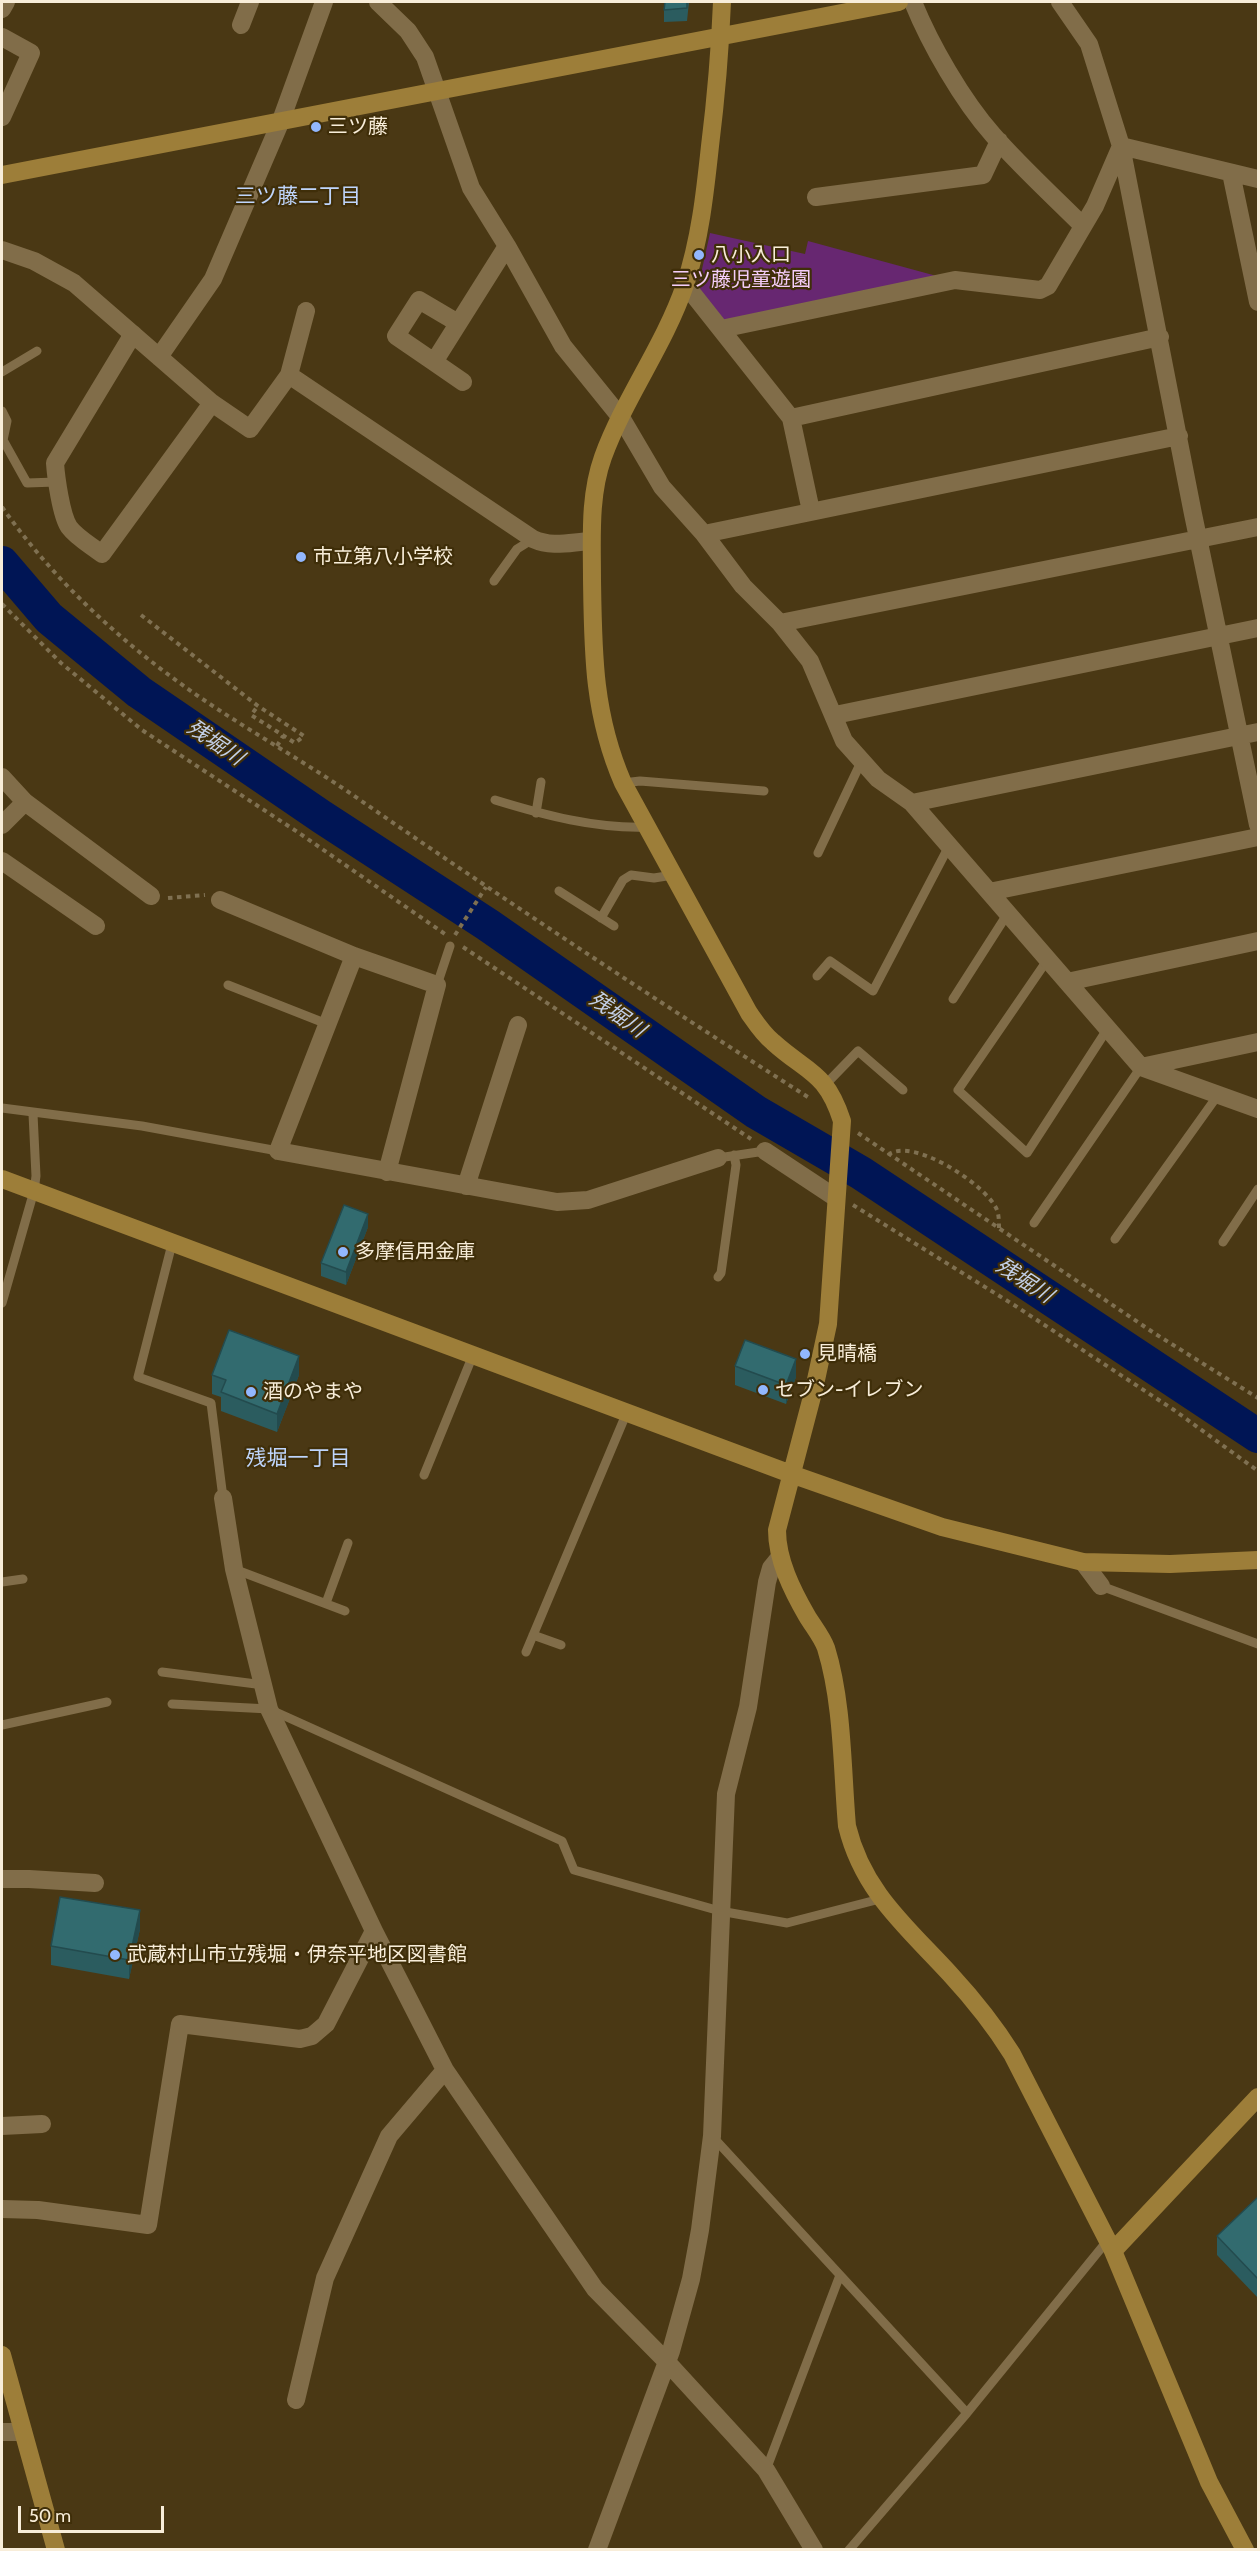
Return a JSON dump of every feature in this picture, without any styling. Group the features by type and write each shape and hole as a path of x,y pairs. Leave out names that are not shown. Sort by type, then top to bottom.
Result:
{"street":[{"path":"2,9 6,2"},
{"path":"241,25 250,2"},
{"path":"159,357 213,279 280,123 324,2"},
{"path":"378,2 408,31 425,57 471,188 507,246 563,346 622,419 662,487 704,534 743,586 780,623 810,661 844,741 878,779 912,803 1141,1067 1258,1109"},
{"path":"722,2 721,36 705,191 697,240 685,284 665,337 603,457 596,487 591,542 593,666 602,725 623,783 749,1013 774,1043 818,1076 825,1084 838,1109 843,1130 836,1195 828,1324 814,1389 777,1530 780,1557 797,1599 825,1644 834,1679 847,1826 864,1874 880,1899 996,2029 1011,2054 1110,2246 1209,2482 1245,2550"},
{"path":"2,175 897,2"},
{"path":"913,2 922,23 972,109 999,141 1083,226"},
{"path":"1060,2 1089,44 1121,146 1258,825"},
{"path":"2,37 31,53 2,117"},
{"path":"816,197 983,175 999,141"},
{"path":"1121,146 1258,179"},
{"path":"721,329 955,280 1040,290 1048,286 1095,206 1121,146"},
{"path":"1231,173 1258,302"},
{"path":"434,362 507,246"},
{"path":"2,250 34,261 74,283 212,403 250,429 289,375 306,311"},
{"path":"685,284 791,418 811,511"},
{"path":"458,323 419,300 396,336 463,382"},
{"path":"133,334 55,462 56,483 68,526 102,554 212,403"},
{"path":"791,418 1160,337"},
{"path":"289,375 532,540 544,545 555,546 591,542"},
{"path":"704,534 1179,436"},
{"path":"780,623 1258,527"},
{"path":"834,715 1258,628"},
{"path":"912,803 1258,732"},
{"path":"2,777 25,802 151,896"},
{"path":"2,825 25,802"},
{"path":"989,892 1258,837"},
{"path":"2,861 96,926"},
{"path":"219,900 354,956 437,985 387,1172"},
{"path":"1067,982 1258,941"},
{"path":"354,956 278,1151 557,1202 588,1200 726,1157"},
{"path":"466,1186 518,1025"},
{"path":"1141,1067 1258,1042"},
{"path":"765,1151 836,1195"},
{"path":"2,1179 791,1474 942,1527 1083,1562 1170,1564 1258,1560"},
{"path":"224,1498 234,1569 269,1708 374,1931 445,2070 595,2289 667,2362 766,2470 814,2550"},
{"path":"597,2550 667,2362 691,2279 712,2136 726,1794 748,1707 767,1582 771,1568 780,1557"},
{"path":"1083,1562 1101,1586"},
{"path":"2,1879 94,1883"},
{"path":"2,2210 38,2210 148,2225 180,2024 300,2039 312,2036 326,2024 374,1931"},
{"path":"296,2400 329,2268 389,2136 445,2070"},
{"path":"1110,2246 1258,2097"},
{"path":"2,2126 42,2124"},
{"path":"2,2355 56,2550"},
{"path":"2,2432 23,2432"}],"lane":[{"path":"2,372 37,351"},
{"path":"2,411 7,421 3,440 27,483 56,483"},
{"path":"494,581 516,549 532,540"},
{"path":"818,853 862,760"},
{"path":"623,783 640,781 764,791"},
{"path":"536,813 541,782"},
{"path":"495,800 536,813 621,828 648,827"},
{"path":"817,976 830,961 873,991 949,846"},
{"path":"601,918 623,880 631,874 654,878 673,875"},
{"path":"559,891 614,926"},
{"path":"953,999 1008,913"},
{"path":"437,985 450,946"},
{"path":"1048,959 958,1090 1027,1152 1108,1029"},
{"path":"228,985 327,1024"},
{"path":"825,1084 858,1051 903,1090"},
{"path":"1034,1223 1141,1067"},
{"path":"1115,1239 1218,1095"},
{"path":"2,1108 33,1114 142,1126 278,1151"},
{"path":"2,1303 34,1191 36,1176 33,1114"},
{"path":"726,1157 765,1151"},
{"path":"718,1276 721,1273 736,1165 726,1157"},
{"path":"1223,1242 1258,1189"},
{"path":"172,1244 138,1377 211,1403 224,1498"},
{"path":"424,1475 473,1355"},
{"path":"526,1652 627,1412"},
{"path":"326,1604 348,1543"},
{"path":"234,1569 345,1611"},
{"path":"2,1582 23,1579"},
{"path":"1101,1586 1258,1644"},
{"path":"533,1635 561,1645"},
{"path":"162,1672 264,1685"},
{"path":"2,1725 107,1702"},
{"path":"172,1704 269,1708 562,1841 574,1870 720,1911 787,1923 880,1899"},
{"path":"712,2136 967,2413"},
{"path":"849,2550 1110,2246"},
{"path":"766,2470 840,2275"}],"path":[{"path":"2,507 52,570 112,630 200,697 815,1102"},
{"path":"2,604 61,663 142,730 299,833 453,940 744,1134 765,1151"},
{"path":"141,615 258,706 304,736 295,743 283,736 251,715 258,706"},
{"path":"277,746 283,736"},
{"path":"456,934 486,887"},
{"path":"151,896 162,898 203,894 219,900"},
{"path":"865,1138 1154,1333 1258,1398"},
{"path":"888,1155 893,1151 903,1150 930,1156 980,1189 998,1211 999,1229"},
{"path":"855,1206 1014,1305 1174,1410 1258,1471"}],"green space":[{"name":"三ツ藤児童遊園","path":"710,233 805,254 808,241 944,278 728,324 697,292"}],"building":[{"path":"665,2 687,2 687,8 664,10"},
{"path":"344,1205 368,1214 346,1272 321,1263"},
{"path":"229,1330 299,1356 277,1414 221,1392 226,1380 212,1375"},
{"path":"745,1340 796,1359 786,1385 735,1366"},
{"path":"60,1897 140,1910 129,1960 51,1946"},
{"path":"1258,2197 1258,2279 1217,2236"}],"waterway":[{"name":"残堀川","path":"2,563 49,618 139,692 322,817 488,925 756,1112 861,1173 1258,1436"}],"place":[{"name":"三ツ藤","path":"316,127"},
{"name":"八小入口","path":"699,255"},
{"name":"市立第八小学校","path":"301,557"},
{"name":"多摩信用金庫","path":"343,1252"},
{"name":"見晴橋","path":"805,1354"},
{"name":"セブン-イレブン","path":"763,1390"},
{"name":"酒のやまや","path":"251,1392"},
{"name":"武蔵村山市立残堀・伊奈平地区図書館","path":"115,1955"}],"district":[{"name":"三ツ藤二丁目","path":"298,197"},
{"name":"残堀一丁目","path":"298,1459"}]}
